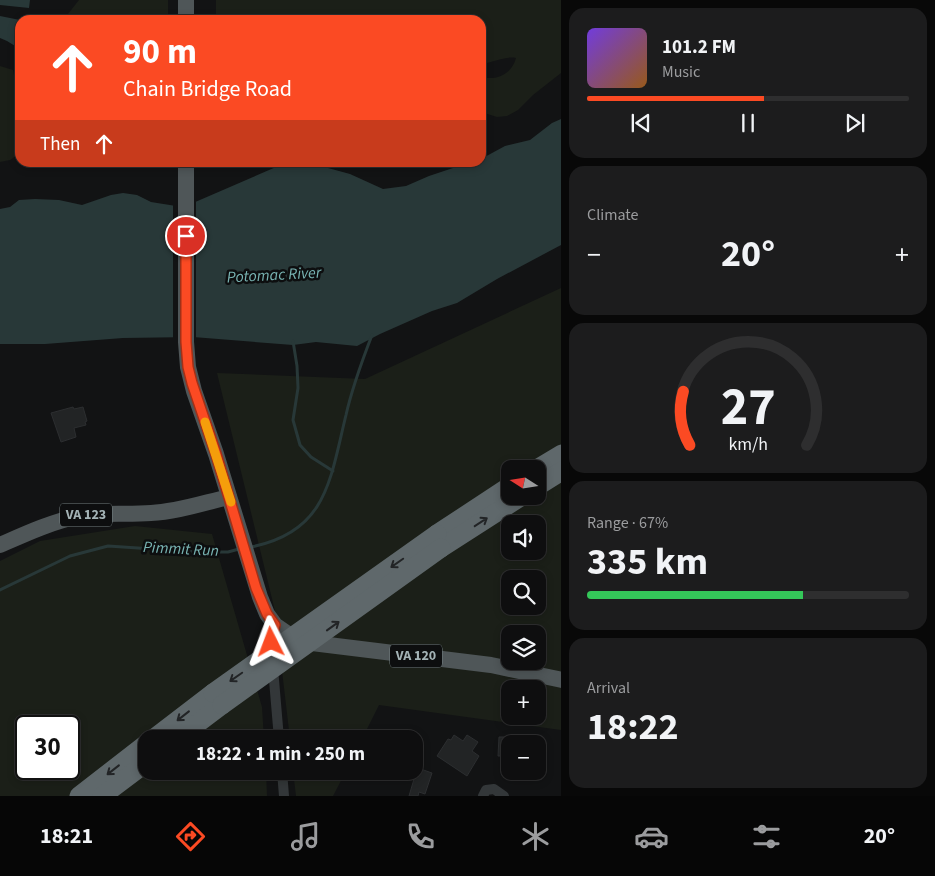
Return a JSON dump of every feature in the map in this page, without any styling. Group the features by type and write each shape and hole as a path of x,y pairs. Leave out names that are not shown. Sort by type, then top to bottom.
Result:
{"highway":[{"path":"546,463 561,454"},
{"path":"546,481 561,471"},
{"path":"168,730 218,699 439,541 501,493"},
{"path":"439,541 505,505"},
{"path":"187,730 218,699"},
{"path":"79,796 138,750"},
{"path":"102,796 138,768"}],"main road":[{"path":"186,0 186,15"},
{"path":"186,167 186,335 188,367 229,497"},
{"name":"VA 120","path":"229,497 267,614 275,625 290,636 312,643 491,665 561,680"},
{"name":"VA 123","path":"0,545 49,524 79,516 167,512 229,497"}],"street":[{"path":"275,625 271,642 278,730"},
{"path":"283,780 284,796"},
{"path":"482,796 486,790 494,789 504,796"}],"shaded area":[{"path":"79,0 168,0 168,15 68,14"},
{"path":"216,0 561,0 561,73 533,95 518,110 507,116 497,117 486,114 486,78 503,75 511,68 516,58 504,58 486,63 486,15 216,15"},
{"path":"0,66 13,70 15,80 15,156 10,160 0,162"},
{"path":"561,288 561,730 525,725 546,725 546,680 501,680 501,722 379,705 366,730 289,730 275,611 217,373 365,379"},
{"path":"135,526 212,534 262,707 263,730 138,730 138,780 266,780 267,796 0,796 0,561 40,541"},
{"path":"294,780 341,780 333,796 296,796"}],"water":[{"path":"0,0 30,0 29,8 0,5"},
{"path":"0,16 15,19 15,46 0,38"},
{"name":"Potomac River","path":"561,119 561,245 457,303 432,311 357,346 316,342 293,345 193,337 123,338 45,344 0,344 0,209 10,207 19,200 59,200 82,205 123,193 137,195 151,202 186,206 276,167 322,167 350,174 383,189 406,186 456,167 486,167 486,156 505,146 530,140 552,123"}],"pier":[{"path":"196,199 196,340 173,340 173,203 186,203"}],"building":[{"path":"73,407 74,409 83,407 87,421 85,422 86,425 74,428 76,437 61,442 51,413"},
{"path":"454,735 463,741 467,735 478,742 472,751 479,756 467,776 437,756 448,739 451,740"},
{"path":"499,737 501,737 501,756 498,756"},
{"path":"423,770 432,773 425,794 419,792 418,796 409,796 414,780 423,780"}],"waterway":[{"name":"Pimmit Run","path":"251,547 276,540 296,529 310,516 321,500 335,461 354,385 372,335"},
{"name":"Pimmit Run","path":"293,341 298,388 293,420 300,445 311,457 333,471"},
{"name":"Pimmit Run","path":"0,590 70,556 108,546 198,552 228,552 239,549"}],"slow traffic":[{"path":"205,422 231,502"}],"route":[{"path":"186,236 186,342 188,367 256,588 267,614 275,625 271,642"}]}
